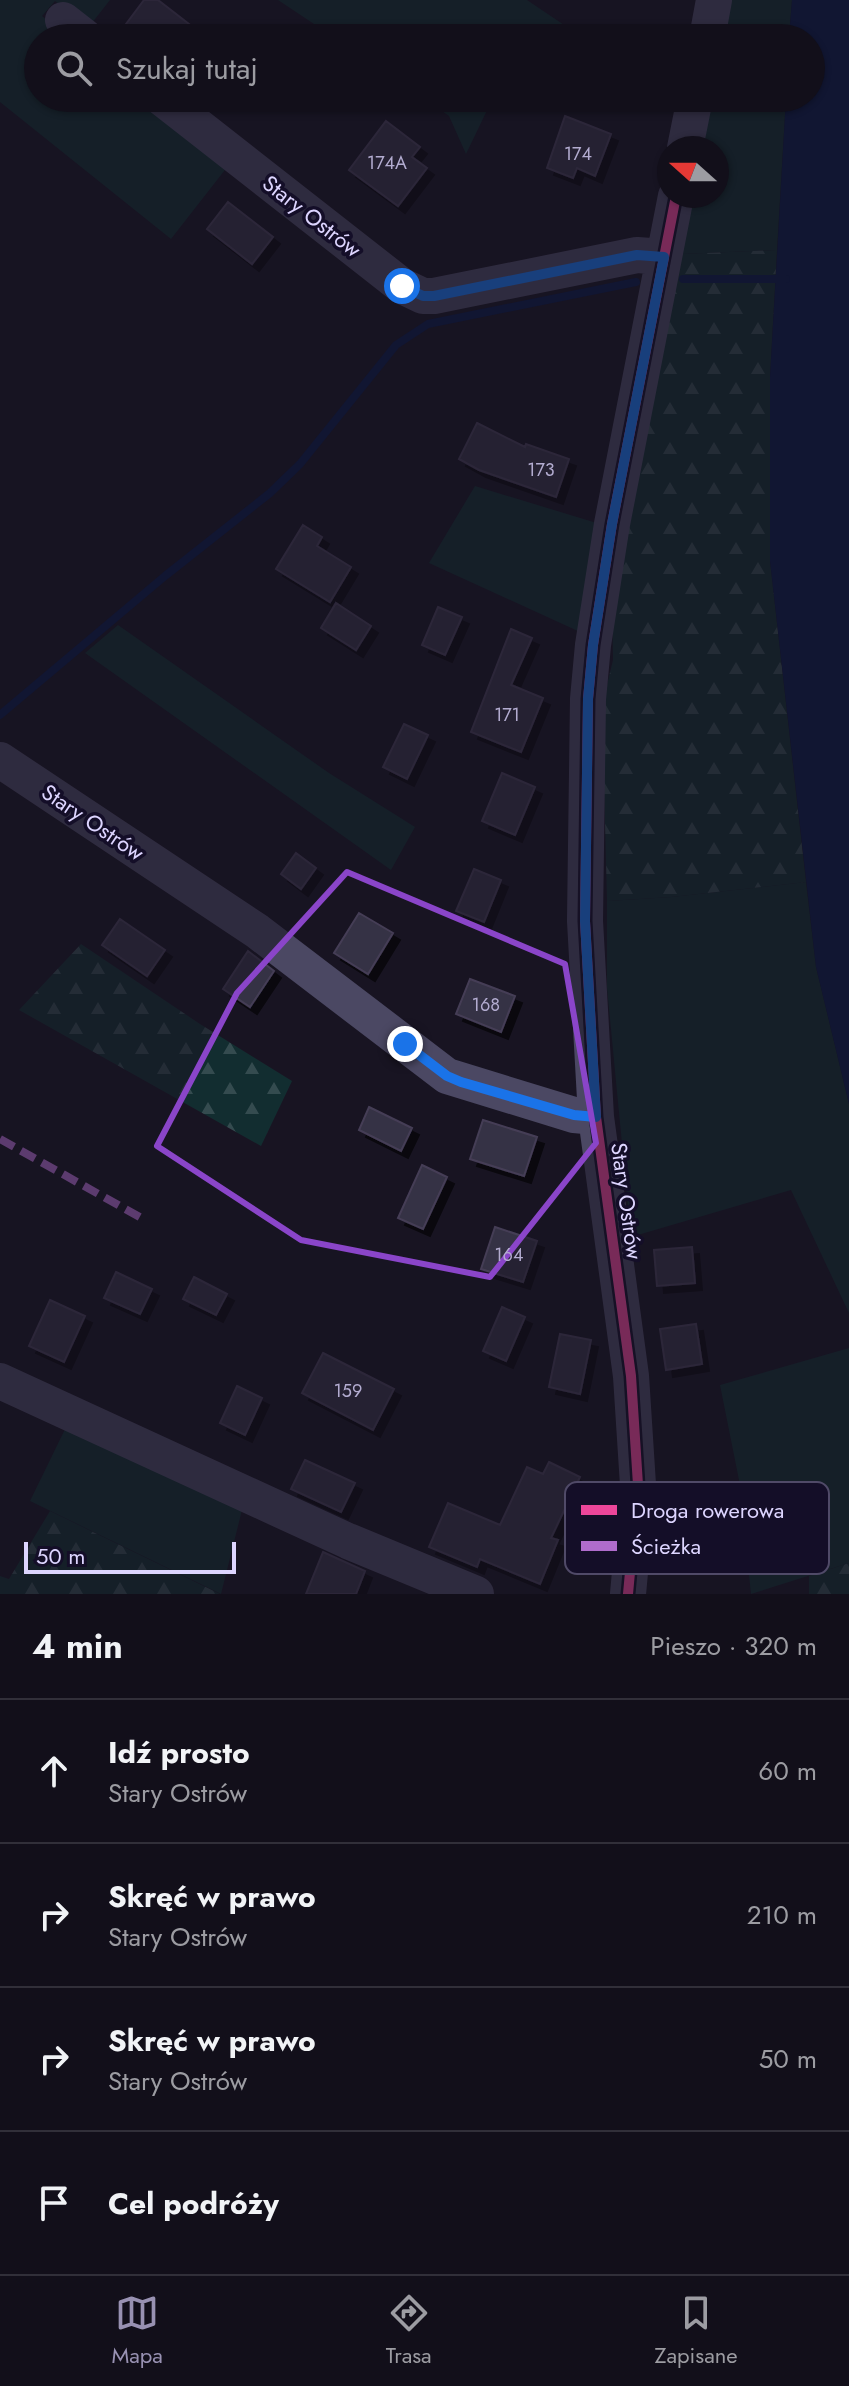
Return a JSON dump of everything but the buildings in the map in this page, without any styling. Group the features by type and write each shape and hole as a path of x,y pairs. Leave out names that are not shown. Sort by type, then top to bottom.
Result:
{"street":[{"path":"710,24 714,0"},
{"name":"Stary Ostrów","path":"180,112 402,286 423,296 637,255 664,257"},
{"path":"687,136 692,112"},
{"name":"Stary Ostrów","path":"638,1482 631,1376 596,1117 585,921 588,699 612,524 674,208"},
{"name":"Stary Ostrów","path":"0,760 257,931 447,1076 574,1115 596,1117"},
{"path":"0,1381 348,1541 476,1594"},
{"name":"Stary Ostrów","path":"628,1594 630,1574"}],"highlighted area":[{"path":"347,872 565,964 596,1143 490,1277 301,1240 157,1146 237,993"}],"green space":[{"path":"0,0 110,0 91,24 83,24 55,1 42,16 52,24 24,24 24,112 161,112 228,166 171,239 0,102"},
{"path":"278,0 527,0 563,24 314,24"},
{"path":"730,0 792,0 790,24 726,24"},
{"path":"443,112 486,112 466,154 449,116"},
{"path":"709,112 785,112 777,250 682,254 691,208 729,208 729,136 704,136"},
{"path":"777,250 770,377 770,561 806,882 607,901 602,705 613,660 612,597 682,254"},
{"path":"475,486 600,524 580,632 429,563"},
{"path":"118,625 329,773 415,827 391,870 85,653"},
{"path":"806,882 816,967 849,1104 849,1313 791,1190 631,1237 607,988 607,901"},
{"path":"81,944 292,1081 261,1146 19,1010"},
{"path":"849,1348 849,1563 829,1569 829,1482 739,1482 720,1385"},
{"path":"69,1421 244,1502 221,1594 30,1501"},
{"path":"50,1511 220,1594 0,1594 0,1576 9,1579"},
{"path":"849,1563 849,1594 809,1594 809,1576 829,1574 829,1570"},
{"path":"749,1574 814,1574 751,1594"}],"water":[{"path":"792,0 849,0 849,1104 816,967 770,561 770,377 785,112 825,112 825,24 790,24"}],"waterway":[{"path":"683,279 786,279"},
{"path":"0,715 165,576 270,493 300,464 396,345 428,324 636,282"}],"marked path":[{"path":"0,1139 145,1220"}],"cycle path":[{"path":"638,1482 631,1376 596,1117 585,921 588,699 612,524 674,208"},
{"path":"628,1594 630,1574"}],"route":[{"path":"402,286 423,296 434,296 637,255 664,257 612,524 588,699 585,921 596,1117 574,1115 461,1082 447,1076 405,1044"}]}
